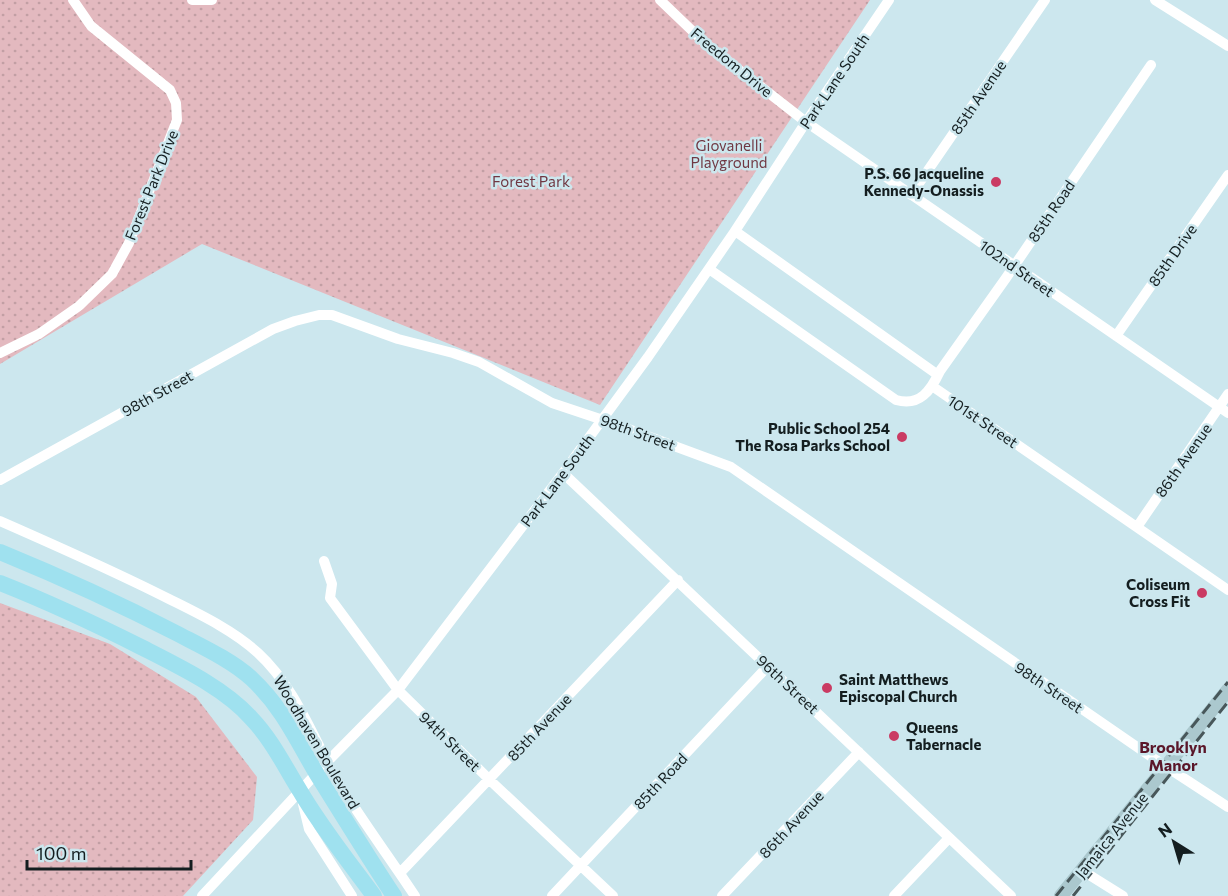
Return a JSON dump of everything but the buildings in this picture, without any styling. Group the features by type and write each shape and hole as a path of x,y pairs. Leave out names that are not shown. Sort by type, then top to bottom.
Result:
{"main road":[{"name":"Woodhaven Boulevard","path":"0,552 66,579 138,613 205,648 252,679 274,704 322,768 395,895"},
{"path":"0,583 109,631 182,668 219,691 253,719 278,754 300,792 374,896"},
{"name":"Jamaica Avenue","path":"1061,896 1227,692"}],"street":[{"name":"Forest Park Drive","path":"0,353 39,334 79,306 112,274 129,243 177,120 176,103 170,90 91,26 73,0"},
{"path":"192,0 212,0"},
{"name":"Freedom Drive","path":"660,0 706,44 806,122"},
{"name":"Park Lane South","path":"202,896 398,690 564,473 648,357 889,0"},
{"name":"85th Avenue","path":"911,195 1045,0"},
{"path":"1155,0 1228,46"},
{"name":"85th Road","path":"932,386 1151,65"},
{"name":"102nd Street","path":"806,122 1224,410"},
{"name":"85th Drive","path":"1116,336 1228,175"},
{"path":"735,231 938,375"},
{"name":"101st Street","path":"709,269 897,400 913,402 922,397 932,386 1228,590"},
{"name":"98th Street","path":"0,480 273,329 319,315 332,315 398,339 479,362 552,403 731,468 1166,767 1228,807"},
{"name":"86th Avenue","path":"1137,526 1224,410 1228,394"},
{"name":"96th Street","path":"564,473 1011,896"},
{"name":"Woodhaven Boulevard","path":"0,521 130,579 195,612 236,636 257,652 297,702 308,723 322,768 340,783 415,896"},
{"name":"94th Street","path":"324,561 332,584 330,598 398,690 489,780 613,896"},
{"name":"85th Avenue","path":"400,873 678,580"},
{"name":"85th Road","path":"552,896 768,666"},
{"name":"86th Avenue","path":"722,896 859,752"},
{"path":"300,792 309,829 352,896"},
{"path":"894,896 950,838"},
{"path":"1083,871 1123,896"}],"green space":[{"name":"Forest Park","path":"0,0 870,0 600,405 202,244 0,364"},
{"path":"0,603 110,644 196,697 257,777 253,820 183,896 0,896"}],"railway":[{"path":"1056,896 1228,682"},
{"path":"1073,896 1228,702"}],"place":[{"name":"P.S. 66 Jacqueline Kennedy-Onassis","path":"996,182"},
{"name":"Public School 254 The Rosa Parks School","path":"902,437"},
{"name":"Coliseum Cross Fit","path":"1202,593"},
{"name":"Saint Matthews Episcopal Church","path":"827,688"},
{"name":"Queens Tabernacle","path":"894,736"}],"district":[{"name":"Brooklyn Manor","path":"1173,755"}],"park label":[{"name":"Giovanelli Playground","path":"729,154"}]}
